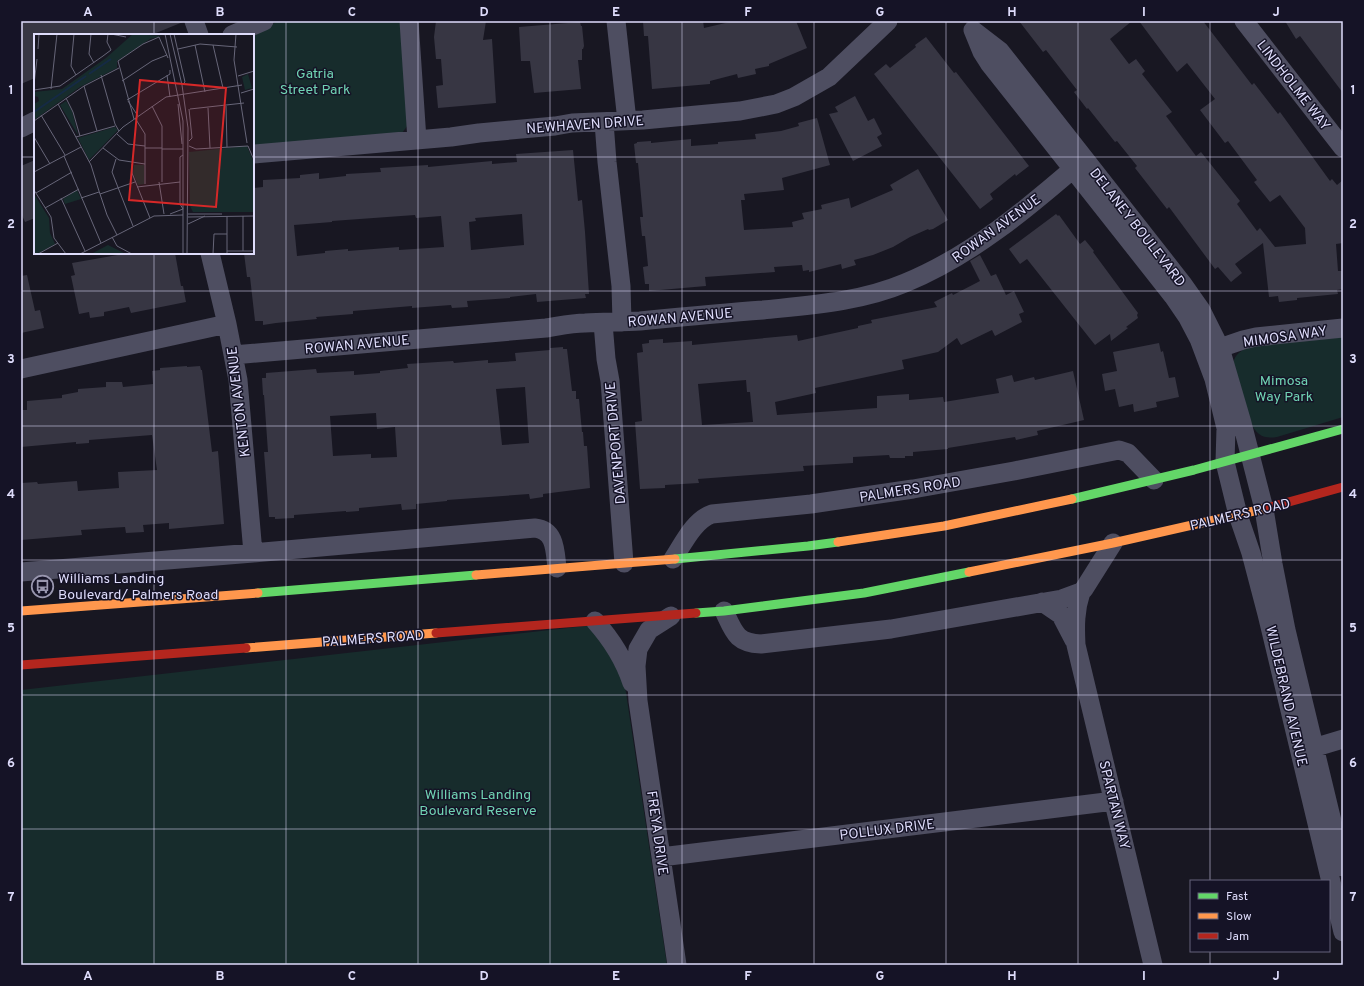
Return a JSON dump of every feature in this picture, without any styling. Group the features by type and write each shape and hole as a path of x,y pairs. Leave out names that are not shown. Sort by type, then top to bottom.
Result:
{"highway":[{"path":"21,611 673,559 808,546 944,526 1044,506 1225,462 1343,429"},
{"name":"PALMERS ROAD","path":"21,665 670,616 724,611 864,593 1113,543 1264,509 1343,487"},
{"path":"21,675 49,663"}],"street":[{"path":"194,21 199,34"},
{"path":"234,34 264,21"},
{"path":"409,21 417,140"},
{"path":"616,21 627,121"},
{"name":"NEWHAVEN DRIVE","path":"254,154 417,140 572,123 627,121 760,108 788,99 813,87 829,77 888,21"},
{"name":"LINDHOLME WAY","path":"1244,21 1343,148"},
{"name":"DELANEY BOULEVARD","path":"969,26 1000,51 1078,164 1195,300 1212,330 1214,379 1226,428 1225,462"},
{"path":"21,128 34,122"},
{"path":"604,122 621,286 622,322"},
{"name":"ROWAN AVENUE","path":"233,355 546,328 571,324 622,322 828,303 859,298 885,291 947,264 968,251 1078,164"},
{"name":"KENTON AVENUE","path":"210,254 227,324 238,380 253,553"},
{"name":"DAVENPORT DRIVE","path":"603,323 606,359 610,381 624,563"},
{"path":"21,369 227,324"},
{"name":"MIMOSA WAY","path":"1212,350 1256,337 1343,328"},
{"name":"DELANEY BOULEVARD","path":"1212,350 1250,455"},
{"name":"PALMERS ROAD","path":"673,559 692,531 702,520 712,514 818,503 913,489 1014,472 1119,450 1128,453 1154,480"},
{"name":"WILDEBRAND AVENUE","path":"1250,455 1264,509 1272,564 1274,612"},
{"name":"WILDEBRAND AVENUE","path":"1225,462 1238,515 1274,612 1307,750 1343,932"},
{"path":"21,572 535,528 542,529 549,534 553,542 557,568"},
{"path":"724,611 737,635 742,640 750,643 761,644 891,629 1062,599 1081,592 1093,576 1113,543"},
{"name":"SPARTAN WAY","path":"1081,592 1076,608 1074,623 1076,645 1154,965"},
{"name":"SPARTAN WAY","path":"1042,602 1061,615 1076,645"},
{"name":"FREYA DRIVE","path":"670,616 649,630 638,649 636,666 638,701 677,965"},
{"name":"FREYA DRIVE","path":"595,621 607,634 626,664 638,701"},
{"path":"1307,750 1343,739"},
{"name":"WILDEBRAND AVENUE","path":"1307,750 1343,867"},
{"name":"POLLUX DRIVE","path":"661,857 1114,801"}],"green space":[{"name":"Gatria Street Park","path":"279,21 401,21 408,125 402,133 254,147 254,34 249,34"},
{"name":"Mimosa Way Park","path":"1343,337 1343,417 1277,437 1272,438 1259,434 1254,429 1246,412 1233,364 1235,357 1242,351 1252,346"},
{"name":"Williams Landing Boulevard Reserve","path":"594,625 623,673 667,965 21,965 21,690"}],"building":[{"path":"27,21 183,21 153,34 34,34 34,78 21,84 21,23"},
{"path":"436,21 486,21 483,40 492,39 496,103 438,108 436,86 443,85 441,59 436,59 434,37"},
{"path":"643,21 703,21 704,28 734,21 796,21 807,48 769,64 769,66 755,69 756,74 738,78 737,74 710,81 710,84 652,89 648,36 644,36"},
{"path":"1019,21 1132,21 1110,39 1129,64 1136,59 1145,71 1142,74 1172,112 1166,116 1196,156 1201,152 1240,201 1237,204 1257,231 1260,228 1275,247 1306,244 1305,228 1280,195 1270,202 1254,182 1257,180 1228,141 1225,143 1200,110 1215,99 1187,63 1177,72 1139,21 1203,21 1252,85 1254,83 1278,114 1280,112 1330,181 1332,179 1337,185 1343,180 1343,243 1336,244 1338,271 1342,271 1343,289 1337,290 1338,294 1297,298 1297,300 1279,302 1278,296 1269,297 1263,243 1235,264 1242,273 1231,282 1218,267 1215,269 1169,207 1167,209 1135,168 1137,166 1117,141 1115,142 1088,108 1087,109 1074,92 1077,90 1046,50 1043,52"},
{"path":"1285,21 1343,21 1343,93 1300,36 1296,39"},
{"path":"580,22 582,26 584,46 582,49 582,60 578,60 581,89 534,93 530,61 521,61 519,27"},
{"path":"926,37 954,73 956,72 1029,166 1016,176 1015,174 990,194 993,199 980,209 874,74 886,64 890,68"},
{"path":"855,96 868,121 874,118 882,134 877,137 882,146 853,161 829,114 838,112 835,107"},
{"path":"817,118 830,165 782,178 784,190 744,194 745,200 741,200 744,230 793,227 792,222 804,219 802,213 822,209 821,205 849,198 851,208 893,190 890,185 918,169 948,220 933,229 928,229 910,237 893,247 873,255 854,260 856,265 842,269 841,264 809,272 809,270 803,271 802,265 774,267 775,272 705,277 706,286 649,291 649,284 645,284 643,267 648,266 645,236 642,236 640,217 643,217 638,163 636,163 634,144 637,142 651,141 651,143 691,139 691,146 756,139 755,134 781,131 799,126 798,123"},
{"path":"573,150 578,201 582,200 585,232 589,294 585,294 586,298 537,302 536,294 510,298 467,301 468,307 452,308 451,305 412,308 412,306 353,311 353,314 316,317 317,319 263,325 263,321 255,321 250,277 247,277 244,254 254,254 254,188 263,187 263,180 300,178 300,175 319,173 319,179 346,176 346,174 381,172 380,168 428,165 428,167 492,161 492,164 517,162 516,154","holes":["522,214 524,245 471,250 469,222 476,221 475,218","415,215 416,218 441,216 444,247 399,250 399,247 348,251 348,249 297,256 294,225"]},
{"path":"34,160 34,218 25,222 21,213 21,166"},
{"path":"1056,214 1058,216 1059,215 1080,244 1085,240 1138,313 1138,318 1111,341 1110,334 1095,345 1027,259 1020,264 1009,249"},
{"path":"123,254 175,254 181,286 183,286 186,302 131,313 129,307 104,312 104,316 90,318 89,312 79,314 71,276 75,275 72,263"},
{"path":"980,255 991,276 996,274 1006,295 1014,291 1024,312 1019,314 1022,322 995,336 992,330 961,345 957,338 938,352 902,360 904,369 815,388 816,393 775,402 777,415 877,408 877,396 909,394 909,400 943,397 944,402 999,393 996,379 1012,375 1014,382 1034,377 1035,380 1073,371 1084,420 1037,431 1038,435 1016,440 1015,437 948,449 913,452 913,456 905,456 905,458 890,458 889,455 853,457 853,463 803,466 804,471 698,479 699,483 665,485 665,488 640,489 635,422 642,421 637,353 643,352 642,344 649,343 649,340 663,339 663,343 692,341 692,345 797,335 798,341 858,328 858,326 872,323 871,320 937,307 934,302 952,293 953,295 980,281 970,261","holes":["746,380 747,392 750,392 753,422 702,425 698,384"]},
{"path":"27,275 35,311 40,310 44,328 21,333 21,276"},
{"path":"1159,343 1161,352 1163,351 1169,378 1175,377 1179,397 1156,402 1157,407 1134,412 1133,404 1119,407 1115,389 1105,391 1102,374 1117,371 1113,352"},
{"path":"563,347 563,349 567,349 572,391 576,391 576,399 579,399 584,446 587,446 590,488 543,494 543,497 530,499 529,494 447,500 416,504 416,509 402,510 401,504 359,508 359,511 294,515 294,518 275,519 275,517 269,517 264,452 268,452 262,378 266,378 266,373 316,369 317,373 354,371 354,375 380,373 380,371 408,368 407,364 453,361 454,363 488,360 488,363 516,361 515,353 550,350 550,348","holes":["525,387 529,443 502,445 496,389","376,413 377,429 395,427 397,457 371,458 371,454 333,456 330,416"]},
{"path":"200,366 202,370 212,452 218,451 224,524 169,529 169,523 143,525 144,532 126,533 125,527 109,528 81,530 82,535 21,540 21,483 37,482 38,484 77,481 78,491 119,488 118,472 157,470 152,435 89,440 89,443 76,444 76,442 21,447 21,410 27,410 27,401 62,398 62,395 78,392 78,389 106,387 106,382 122,382 123,387 153,384 152,371 160,370 160,368"}],"traffic: fast":[{"path":"1072,499 1194,470 1343,429"},
{"path":"675,559 838,542"},
{"path":"696,613 724,611 864,593 969,572"},
{"path":"258,593 476,575"}],"traffic: slow":[{"path":"838,542 944,526 1072,499"},
{"path":"969,572 1113,543 1267,508"},
{"path":"476,575 675,559"},
{"path":"21,611 258,593"},
{"path":"246,648 436,633"}],"traffic: jam":[{"path":"1267,508 1343,487"},
{"path":"436,633 696,613"},
{"path":"21,665 246,648"}],"place":[{"name":"Williams Landing Boulevard/ Palmers Road","path":"42,586"}]}
